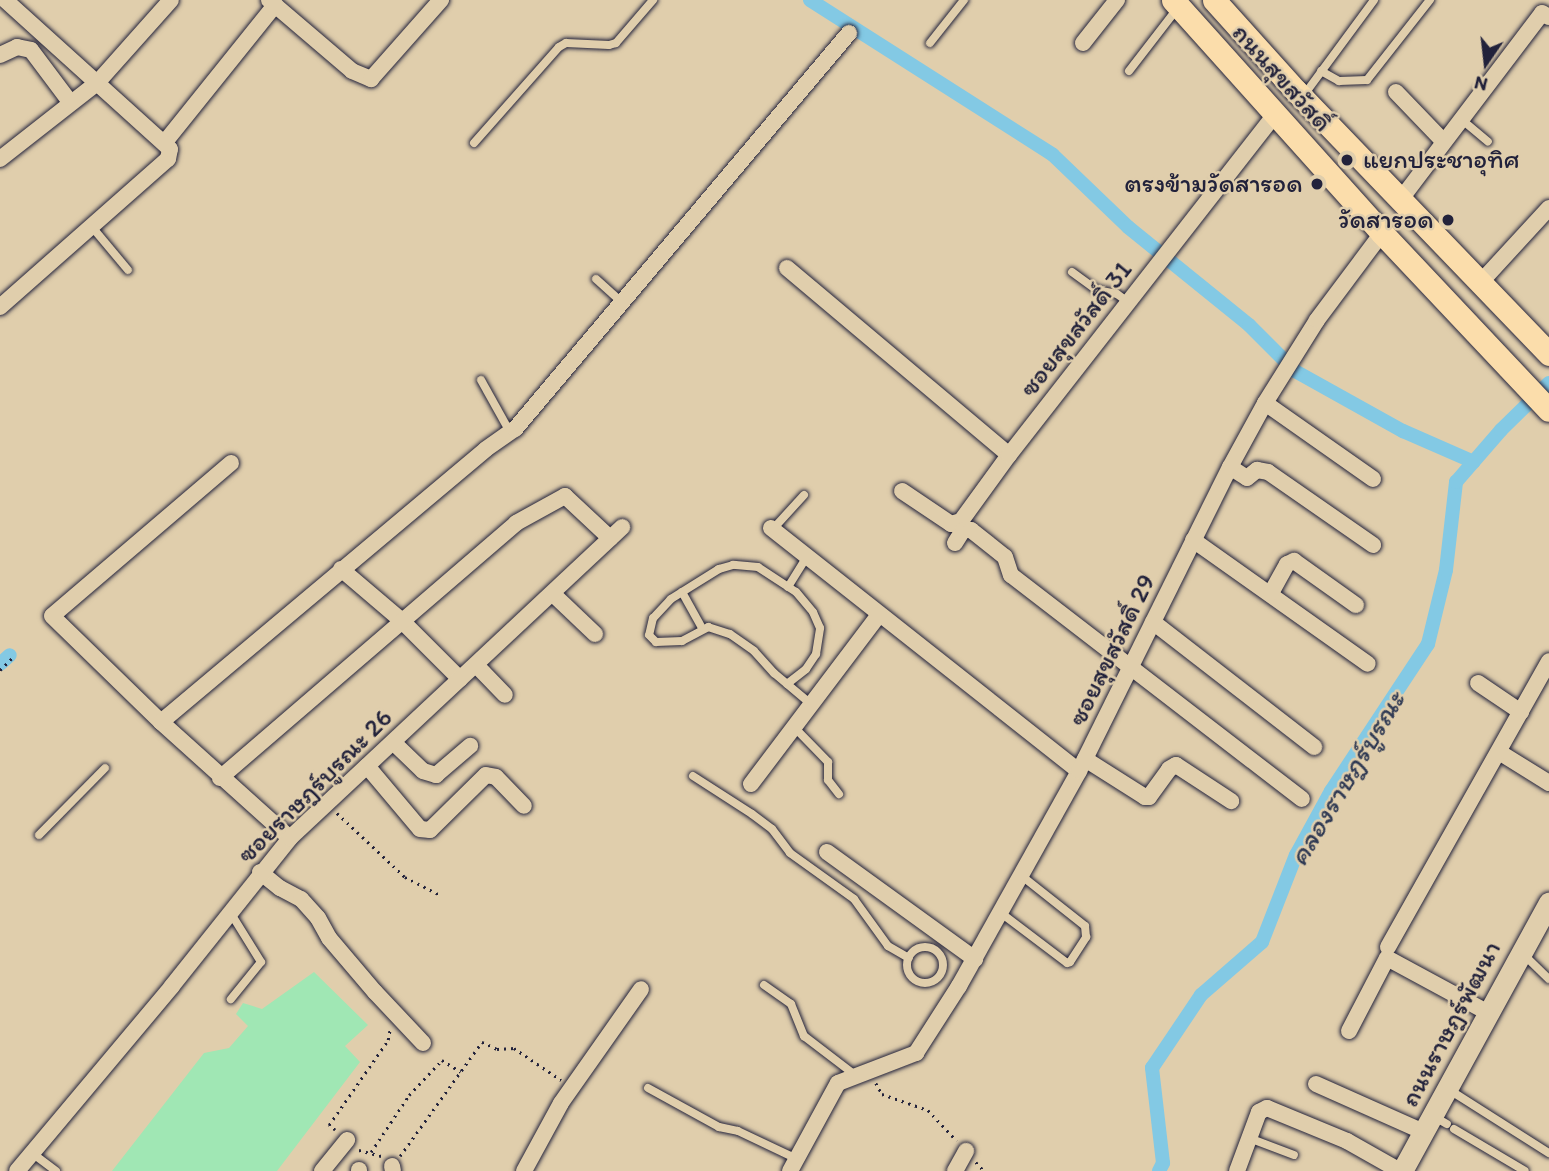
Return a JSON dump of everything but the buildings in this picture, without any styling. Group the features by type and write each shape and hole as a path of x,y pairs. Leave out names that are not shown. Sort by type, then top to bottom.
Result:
{"main road":[{"name":"ถนนสุขสวัสดิ์","path":"1214,0 1302,97 1543,348"},
{"name":"ถนนสุขสวัสดิ์","path":"1176,3 1382,233 1549,410"}],"street":[{"path":"0,159 97,83 171,0"},
{"path":"165,142 272,2 363,78 371,79 378,75 441,0"},
{"path":"1083,43 1117,0"},
{"path":"0,307 168,159 170,149 13,3"},
{"path":"1401,199 1542,13 1548,16"},
{"path":"160,723 486,449 511,433 849,33"},
{"path":"0,55 17,47 32,50 70,102"},
{"path":"1396,92 1443,141"},
{"name":"ซอยสุขสวัสดิ์ 31","path":"902,491 956,524 1276,113"},
{"path":"1480,283 1549,208"},
{"name":"ซอยสุขสวัสดิ์ 29","path":"793,1165 838,1083 916,1054 958,988 1082,765 1193,540 1265,403 1296,351 1382,233"},
{"path":"787,268 1009,455"},
{"path":"1265,403 1373,479"},
{"path":"231,463 52,616 160,723 290,838"},
{"path":"1230,467 1247,478 1257,470 1268,472 1373,545"},
{"name":"ซอยราษฎร์บูรณะ 26","path":"17,1171 172,986 260,872 290,838 477,666 616,533 570,498 560,497 516,523 402,621"},
{"path":"772,529 879,615 1082,765 1145,797 1149,797 1169,769 1176,765 1231,801"},
{"path":"955,543 963,530 971,530 1005,557 1011,575 1301,799"},
{"path":"1193,540 1368,664"},
{"path":"1271,593 1287,564 1294,561 1356,605"},
{"path":"341,569 402,621 460,679"},
{"path":"553,593 595,634"},
{"path":"751,784 879,615"},
{"path":"220,778 402,621"},
{"path":"1153,622 1314,747"},
{"path":"1388,947 1549,661"},
{"path":"477,666 505,695"},
{"path":"1478,683 1521,712"},
{"path":"394,743 423,771 436,775 470,746"},
{"path":"1499,752 1549,783"},
{"path":"367,766 420,829 430,830 486,775 496,777 524,806"},
{"path":"827,852 975,959"},
{"path":"260,872 279,888 301,899 318,918 329,938 398,1018 424,1043"},
{"name":"ถนนราษฎร์พัฒนา","path":"1401,1171 1440,1125 1448,1089 1487,1012 1549,904"},
{"path":"1349,1031 1387,958 1487,1012"},
{"path":"524,1171 572,1088 641,989"},
{"path":"1316,1084 1440,1125"},
{"path":"1237,1171 1259,1112 1267,1108 1278,1110 1347,1141 1401,1171"},
{"path":"322,1171 347,1140"},
{"path":"955,1171 966,1151"}],"lane":[{"path":"474,143 559,47 566,43 616,43 653,0"},
{"path":"930,43 964,0"},
{"path":"1302,97 1374,0"},
{"path":"1321,71 1339,81 1367,80 1430,0"},
{"path":"1129,71 1176,3"},
{"path":"1460,119 1488,142"},
{"path":"92,227 128,270"},
{"path":"1072,272 1097,290 1117,294 1128,302"},
{"path":"596,279 622,303"},
{"path":"481,380 511,433"},
{"path":"772,529 804,495"},
{"path":"788,587 807,557"},
{"path":"787,684 806,669 816,654 820,628 813,612 788,587 758,567 733,565 719,569 682,592 657,612 649,635 656,642 682,642 702,628 717,629 730,634 754,652 787,684 811,704"},
{"path":"682,592 702,628"},
{"path":"794,727 828,762 828,780 839,794"},
{"path":"39,835 105,768"},
{"path":"693,776 772,829 790,853 854,899 888,946 909,958"},
{"path":"1000,913 1066,963 1070,962 1086,937 1085,926 1022,876"},
{"path":"230,912 261,962 231,999"},
{"path":"923,947 937,951 943,964 940,976 931,982 916,981 907,969 909,958 915,949 923,947"},
{"path":"1521,952 1549,979"},
{"path":"940,976 958,988"},
{"path":"764,985 791,1004 804,1036 856,1076"},
{"path":"648,1088 719,1127 738,1131 793,1165"},
{"path":"1448,1089 1549,1153"},
{"path":"1440,1125 1525,1171"},
{"path":"1249,1138 1294,1155"},
{"path":"32,1153 56,1171"}],"path":[{"path":"0,670 13,657"},
{"path":"327,804 405,877 439,894"},
{"path":"398,1018 390,1030 388,1040 329,1125 362,1153 371,1152 393,1168 482,1042 497,1049 514,1048 572,1088"},
{"path":"371,1152 409,1095 442,1060 461,1072"},
{"path":"873,1070 877,1089 882,1094 928,1110 984,1171"}],"green space":[{"path":"314,972 368,1025 345,1046 360,1062 277,1171 112,1171 204,1053 229,1048 248,1026 236,1014 243,1003 262,1009"}],"waterway":[{"path":"810,0 1053,155 1128,227 1249,325 1295,371 1403,431 1474,462"},
{"name":"คลองราษฎร์บูรณะ","path":"1159,1171 1163,1163 1152,1068 1201,995 1262,942 1296,855 1331,791 1428,644 1446,570 1456,482 1501,430 1549,383"},
{"path":"0,664 10,655"}],"place":[{"name":"แยกประชาอุทิศ","path":"1347,160"},
{"name":"ตรงข้ามวัดสารอด","path":"1317,184"},
{"name":"วัดสารอด","path":"1448,220"}]}
